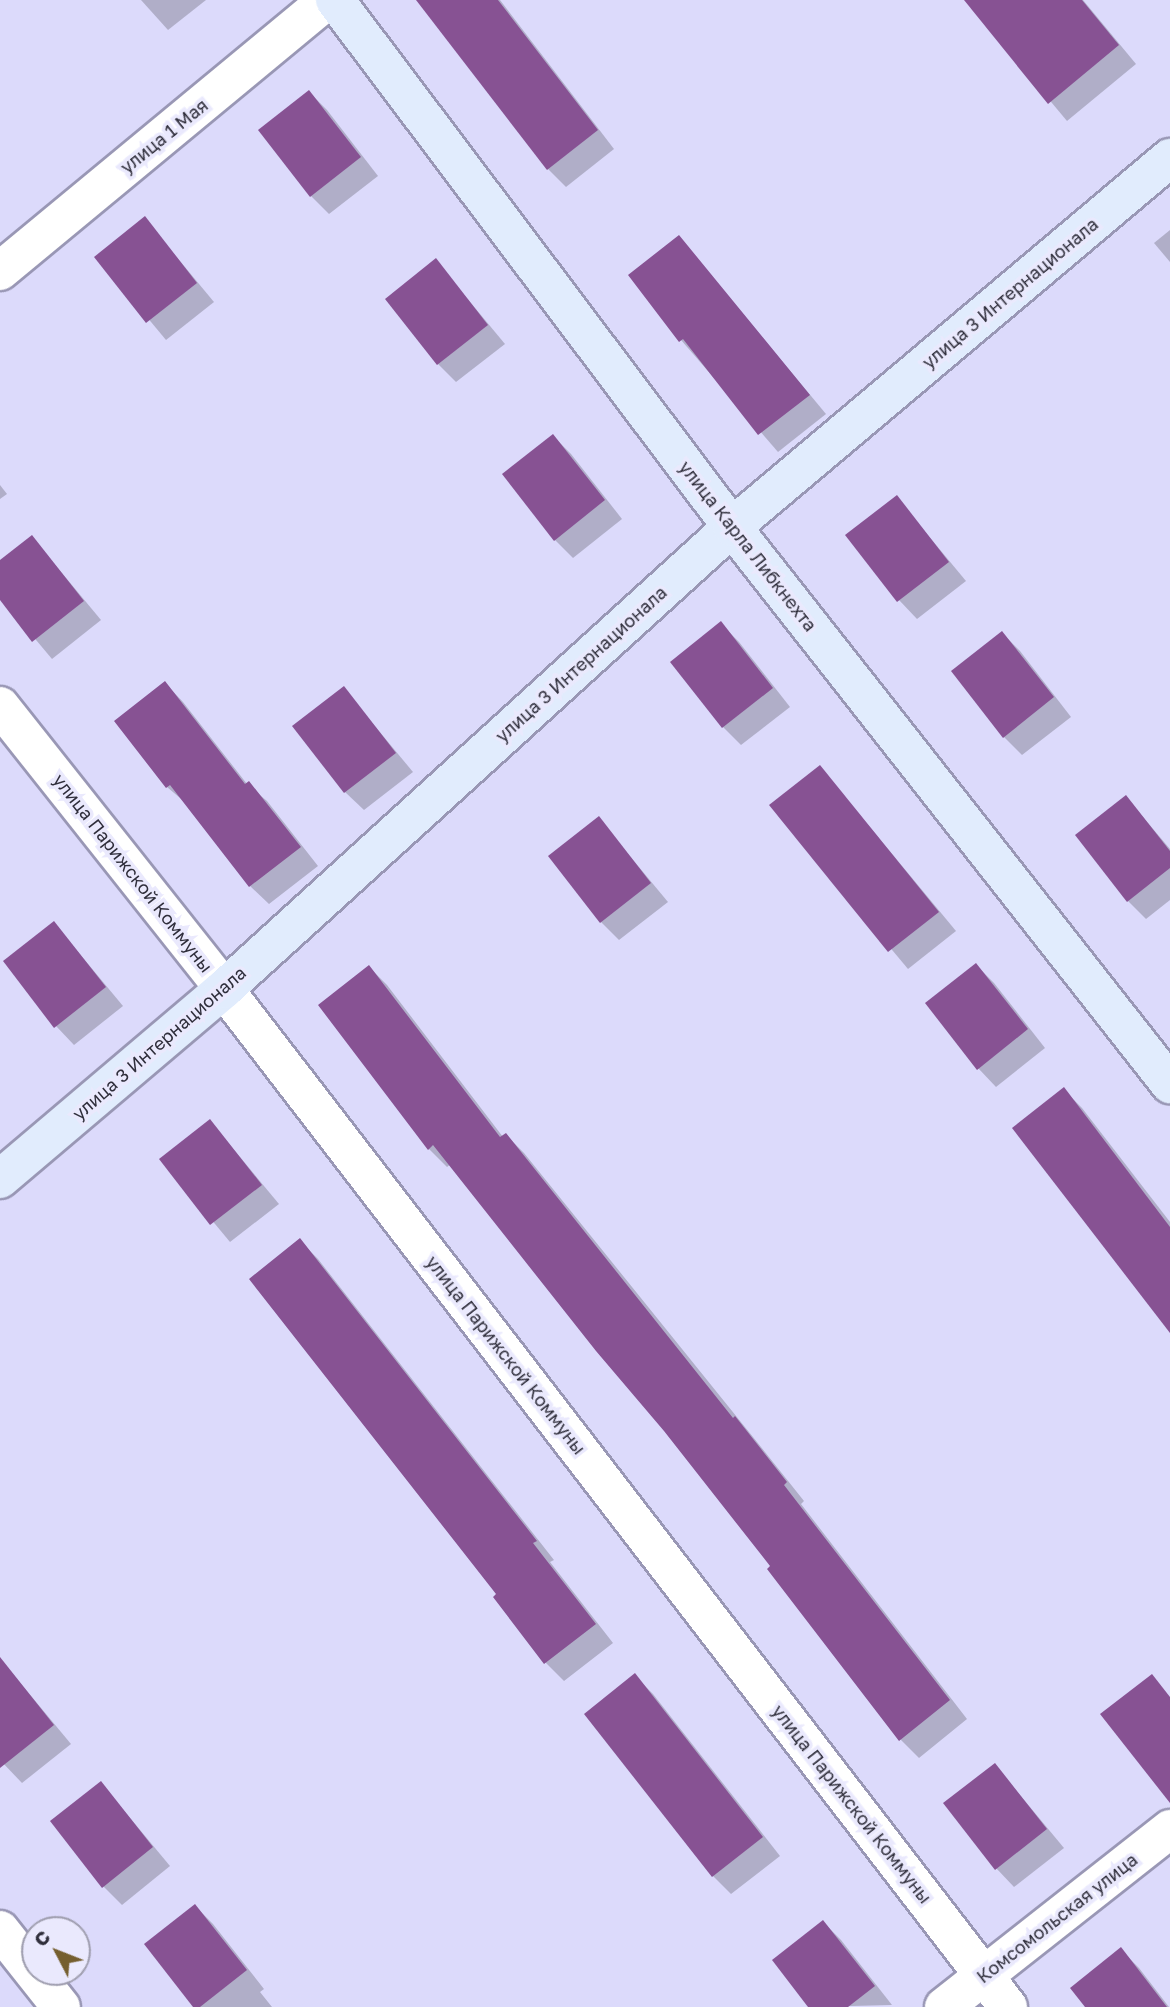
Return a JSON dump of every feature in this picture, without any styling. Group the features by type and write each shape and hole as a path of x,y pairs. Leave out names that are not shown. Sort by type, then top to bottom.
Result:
{"main road":[{"name":"улица Карла Либкнехта","path":"335,0 732,527 1170,1084"},
{"name":"улица 3 Интернационала","path":"0,1179 224,989 732,527 1170,158"}],"street":[{"name":"улица 1 Мая","path":"0,271 328,0"},
{"name":"улица Парижской Коммуны","path":"0,706 224,989 1008,2007"},
{"name":"Комсомольская улица","path":"944,2007 1170,1829"},
{"path":"0,1930 61,2007"}],"building":[{"path":"416,0 498,0 598,130 547,170"},
{"path":"964,0 1082,0 1119,45 1048,104"},
{"path":"309,90 361,157 310,197 258,130"},
{"path":"145,216 197,283 146,323 94,257"},
{"path":"679,235 810,395 758,435 683,339 679,342 628,275"},
{"path":"436,258 488,325 437,365 385,299"},
{"path":"553,434 605,500 554,541 502,474"},
{"path":"897,495 949,562 897,602 845,535"},
{"path":"32,535 84,601 32,642 0,600 0,560"},
{"path":"721,621 773,688 722,728 670,662"},
{"path":"1002,631 1054,697 1003,738 951,671"},
{"path":"165,681 245,784 249,781 301,847 249,887 170,785 166,788 114,721"},
{"path":"344,686 396,753 344,793 292,726"},
{"path":"820,765 939,912 888,952 769,805"},
{"path":"1126,795 1170,851 1170,868 1127,902 1075,835"},
{"path":"599,816 651,883 600,923 548,856"},
{"path":"54,921 106,987 54,1028 3,961"},
{"path":"976,963 1028,1029 977,1070 925,1003"},
{"path":"369,965 500,1137 506,1133 733,1418 735,1416 787,1482 784,1485 950,1700 899,1741 767,1569 770,1566 664,1431 596,1351 433,1145 428,1150 318,1005"},
{"path":"1064,1087 1170,1227 1170,1333 1012,1128"},
{"path":"210,1119 262,1185 210,1225 159,1159"},
{"path":"300,1238 537,1541 533,1543 596,1624 544,1664 493,1597 496,1594 249,1279"},
{"path":"0,1657 54,1725 0,1768"},
{"path":"635,1673 763,1837 712,1877 584,1714"},
{"path":"1152,1674 1170,1697 1170,1803 1100,1714"},
{"path":"995,1763 1047,1829 995,1870 943,1803"},
{"path":"101,1781 153,1847 102,1888 50,1821"},
{"path":"195,1904 247,1970 200,2007 193,2007 144,1944"},
{"path":"823,1920 875,1986 848,2007 808,2007 772,1960"},
{"path":"1121,1947 1167,2007 1085,2007 1070,1988"}]}
